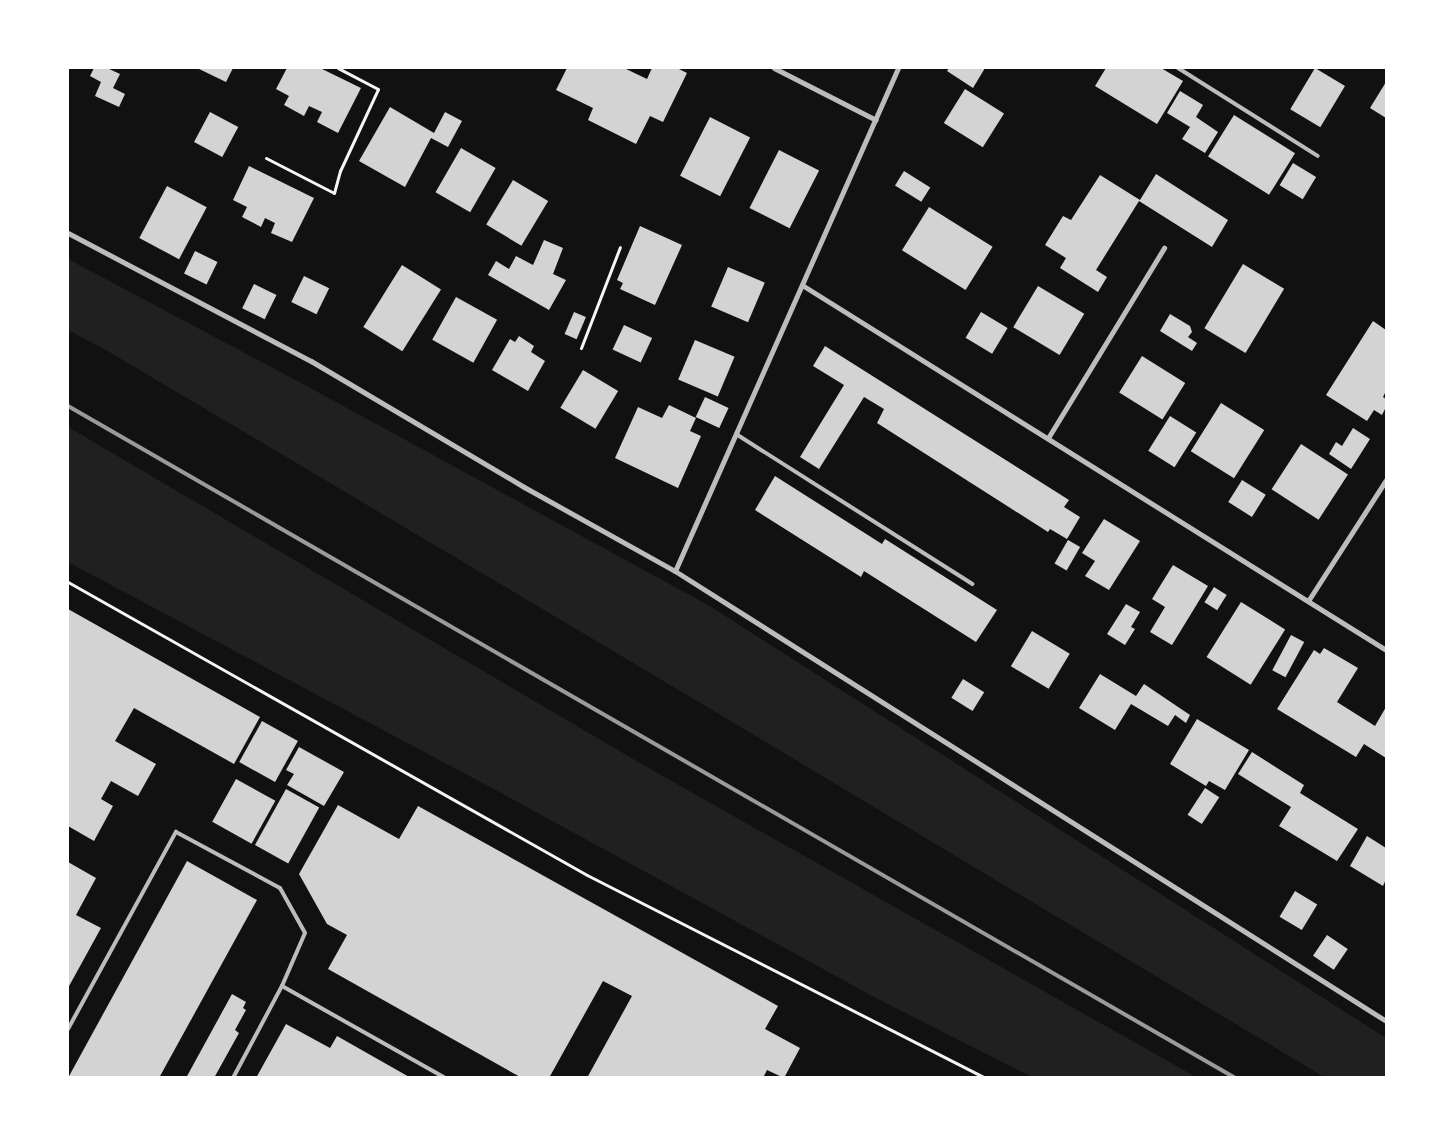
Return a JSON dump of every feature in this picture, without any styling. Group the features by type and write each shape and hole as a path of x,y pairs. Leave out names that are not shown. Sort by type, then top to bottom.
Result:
{"street":[{"path":"774,68 876,120"},
{"path":"675,571 898,68"},
{"path":"68,233 311,361 524,487 675,571 1386,1021"},
{"path":"1048,438 1164,248"},
{"path":"802,285 1386,650"},
{"path":"1308,601 1386,480"}],"lane":[{"path":"1178,68 1318,156"},
{"path":"736,434 972,584"},
{"path":"68,1029 176,832 280,888 305,933 282,986 233,1078"},
{"path":"282,986 445,1078"}],"path":[{"path":"266,158 334,193 340,171 378,89 338,68"},
{"path":"581,348 620,247"},
{"path":"68,582 587,875 985,1078"}],"shaded area":[{"path":"68,259 303,384 708,605 1386,1038 1386,1077 1324,1077 699,702 106,350 68,330"},
{"path":"68,427 645,766 1196,1077 1032,1077 876,998 505,795 68,562"}],"building":[{"path":"94,68 107,68 120,74 113,88 125,94 119,107 95,96 101,82 90,76"},
{"path":"197,68 233,68 226,82"},
{"path":"287,68 320,68 361,88 338,133 317,122 322,112 309,106 304,116 284,105 289,96 276,89"},
{"path":"567,68 624,68 647,79 652,68 677,68 687,73 663,122 650,116 636,144 588,120 593,108 556,90"},
{"path":"949,68 985,68 973,88 947,71"},
{"path":"1106,68 1161,68 1183,81 1157,124 1095,86"},
{"path":"1315,68 1345,86 1320,127 1290,109"},
{"path":"1386,82 1386,118 1370,108"},
{"path":"965,89 1004,113 983,147 944,123"},
{"path":"1180,91 1203,105 1196,117 1218,132 1205,153 1182,139 1190,127 1167,113"},
{"path":"390,107 434,133 445,112 462,121 448,147 431,138 405,187 359,161"},
{"path":"210,112 238,127 222,157 194,142"},
{"path":"1234,115 1295,153 1269,195 1208,157"},
{"path":"710,117 750,137 720,196 680,176"},
{"path":"461,148 496,168 470,212 436,192"},
{"path":"779,150 819,170 790,228 749,208"},
{"path":"1293,163 1316,177 1303,199 1280,185"},
{"path":"249,166 314,198 292,242 271,233 275,223 265,218 261,227 242,217 247,207 233,200"},
{"path":"904,171 930,187 921,202 895,185"},
{"path":"1156,174 1228,220 1212,247 1139,201 1096,270 1107,277 1098,292 1060,268 1066,258 1045,245 1063,216 1071,220 1100,175 1140,200"},
{"path":"513,180 548,201 521,246 486,225"},
{"path":"167,186 207,207 179,259 139,238"},
{"path":"929,207 993,247 966,290 902,250"},
{"path":"640,226 682,245 655,305 620,289 623,283 617,280"},
{"path":"544,240 563,248 553,274 566,280 549,310 488,275 496,261 509,269 516,256 533,265"},
{"path":"195,251 217,262 207,284 184,273"},
{"path":"1243,264 1284,289 1246,353 1204,328"},
{"path":"402,265 441,289 402,351 363,327"},
{"path":"728,267 765,283 748,322 711,307"},
{"path":"304,276 329,288 316,314 291,302"},
{"path":"254,284 276,295 265,319 242,308"},
{"path":"1038,286 1084,314 1060,355 1013,327"},
{"path":"456,297 497,320 473,363 432,340"},
{"path":"574,312 586,317 577,339 565,334"},
{"path":"981,312 1008,328 992,354 966,338"},
{"path":"1170,314 1190,326 1192,332 1188,337 1197,343 1192,351 1160,331"},
{"path":"1373,321 1386,330 1386,391 1383,397 1386,399 1386,407 1382,415 1374,410 1367,421 1326,395"},
{"path":"624,325 652,338 641,363 613,349"},
{"path":"519,336 534,346 531,352 545,361 528,391 492,370 510,339 515,342"},
{"path":"695,340 735,357 718,396 678,380"},
{"path":"825,346 1069,500 1064,507 1080,517 1067,539 1050,529 1048,532 877,423 884,409 864,397 819,469 800,457 844,385 813,366"},
{"path":"1142,356 1185,383 1162,419 1119,392"},
{"path":"583,370 618,391 595,429 560,408"},
{"path":"705,397 729,408 719,428 696,417"},
{"path":"1221,403 1264,430 1234,478 1191,451"},
{"path":"669,405 696,418 690,431 701,436 678,488 615,458 638,407 662,418"},
{"path":"1170,416 1196,432 1175,467 1148,451"},
{"path":"1353,428 1370,439 1351,469 1329,454 1336,442 1342,446"},
{"path":"1301,444 1348,474 1319,520 1272,489"},
{"path":"775,476 882,544 885,539 997,610 976,642 864,571 861,577 755,510"},
{"path":"1242,480 1266,495 1252,517 1228,502"},
{"path":"1104,519 1140,541 1109,590 1085,576 1095,561 1082,553"},
{"path":"1068,540 1080,547 1067,570 1054,563"},
{"path":"1173,565 1208,586 1172,645 1150,632 1165,607 1152,599"},
{"path":"1214,587 1227,595 1217,610 1204,602"},
{"path":"1241,602 1285,630 1251,685 1207,657"},
{"path":"1126,604 1140,612 1131,627 1135,629 1125,645 1107,634"},
{"path":"68,609 260,717 234,764 134,708 115,741 156,764 138,796 111,781 101,799 113,806 94,841 68,826"},
{"path":"1032,631 1070,654 1049,689 1011,666"},
{"path":"1291,635 1304,642 1285,677 1272,670"},
{"path":"1324,648 1358,668 1337,702 1375,726 1386,707 1386,758 1364,744 1356,757 1277,709 1314,650 1320,654"},
{"path":"1100,674 1136,696 1144,684 1190,715 1186,723 1175,715 1168,726 1131,704 1115,730 1079,708"},
{"path":"963,679 984,692 973,711 951,698"},
{"path":"1197,719 1249,750 1225,790 1209,781 1206,786 1170,764"},
{"path":"262,721 298,741 275,782 239,762"},
{"path":"299,747 344,772 324,806 287,785 294,774 286,770"},
{"path":"1252,752 1304,785 1300,793 1358,829 1337,861 1279,826 1291,807 1238,774"},
{"path":"236,779 275,801 252,844 212,822"},
{"path":"1205,788 1219,797 1202,824 1188,815"},
{"path":"286,789 319,807 288,863 255,845"},
{"path":"338,805 399,839 418,806 778,1006 765,1029 800,1048 784,1078 767,1070 763,1078 587,1078 632,996 603,981 549,1078 522,1078 328,969 347,935 327,924 299,874"},
{"path":"1367,836 1386,848 1386,879 1383,886 1350,866"},
{"path":"187,861 257,900 159,1078 68,1078"},
{"path":"68,862 96,878 76,915 101,928 68,988"},
{"path":"1295,891 1317,904 1302,930 1280,917"},
{"path":"1327,935 1348,949 1334,970 1313,956"},
{"path":"232,994 246,1002 243,1008 246,1010 235,1030 239,1033 214,1078 186,1078"},
{"path":"286,1024 330,1048 337,1036 411,1078 256,1078"}],"railway":[{"path":"68,406 1235,1078"}]}
